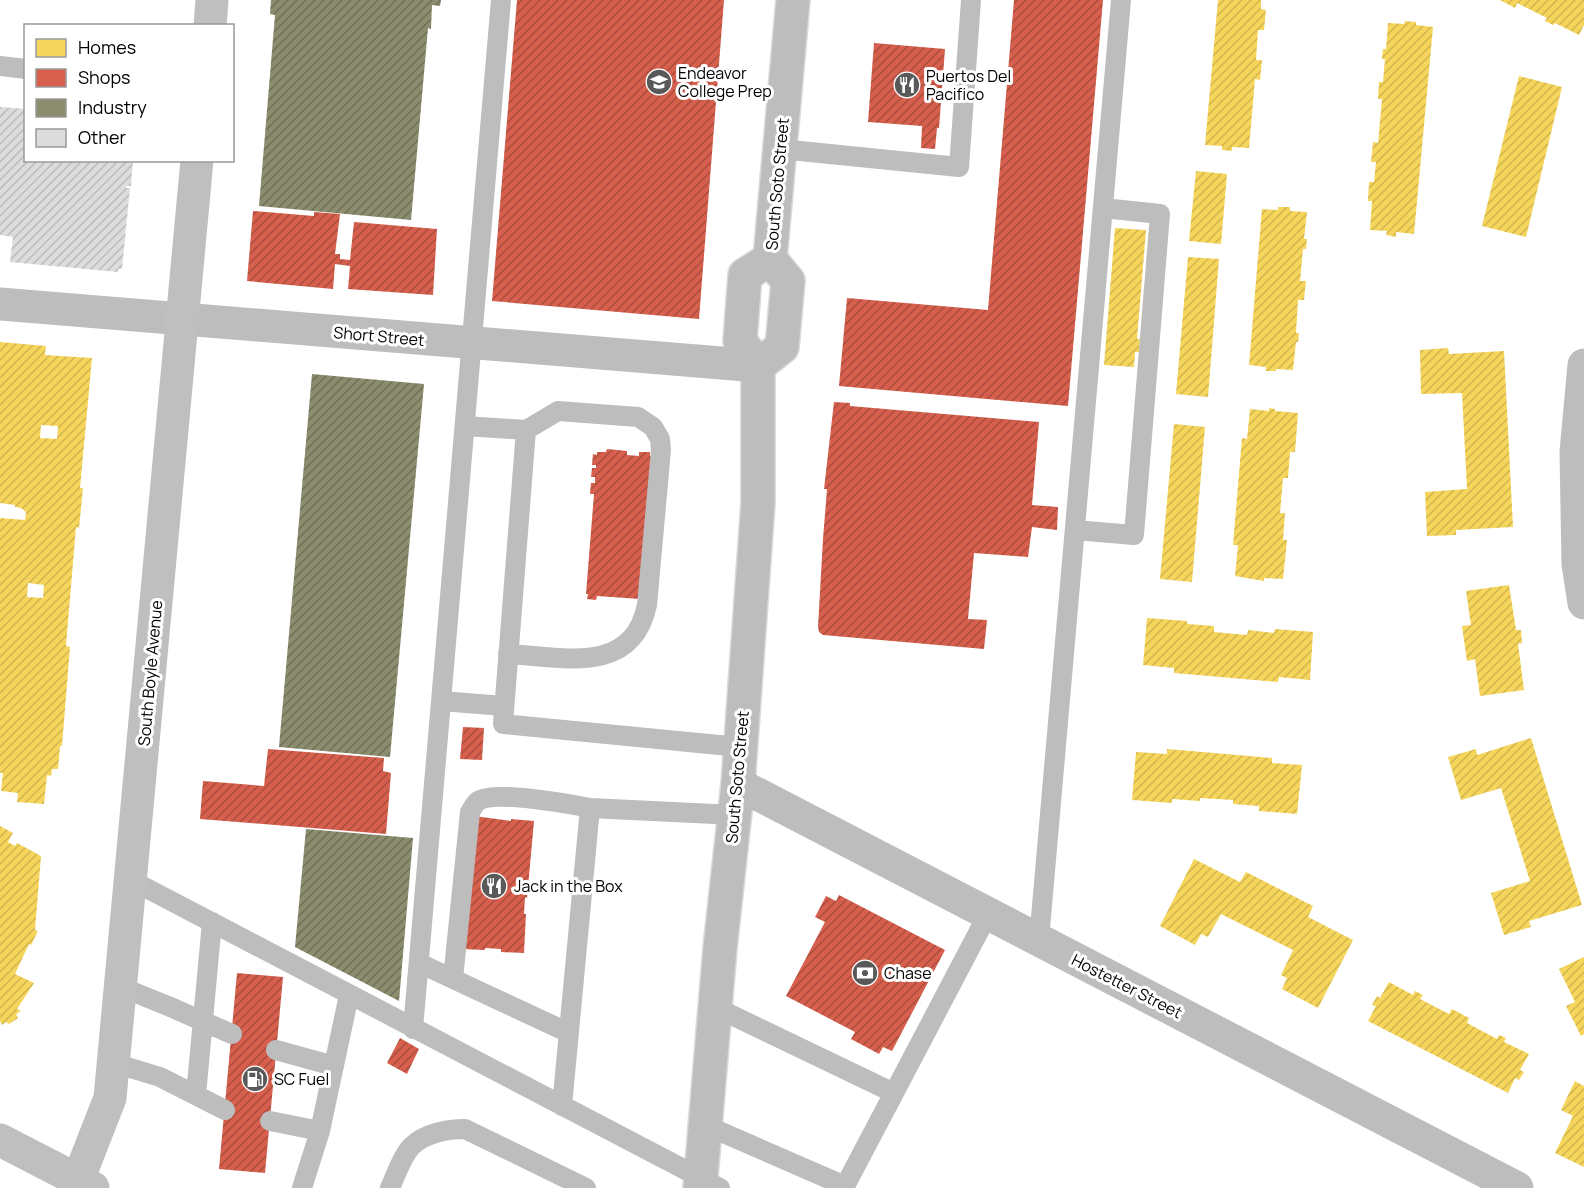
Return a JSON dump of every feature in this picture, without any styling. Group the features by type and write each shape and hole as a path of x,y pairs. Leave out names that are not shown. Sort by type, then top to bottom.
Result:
{"main road":[{"path":"210,24 212,0"},
{"name":"South Boyle Avenue","path":"86,1184 110,1098 114,1063 197,162"},
{"path":"0,1140 86,1184"}],"street":[{"name":"South Soto Street","path":"758,366 782,347 788,281 770,260 793,0"},
{"name":"South Soto Street","path":"707,1185 705,1125 736,799 758,503 758,366 740,341 745,274 770,260"},
{"name":"Short Street","path":"0,304 758,366"},
{"path":"1584,365 1576,453 1578,564 1584,603"},
{"name":"Hostetter Street","path":"736,799 988,914 1517,1188"}],"lane":[{"path":"413,1029 501,0"},
{"path":"780,149 959,167 971,0"},
{"path":"1039,940 1121,0"},
{"path":"0,66 24,69"},
{"path":"1075,530 1134,535 1160,214 1103,208"},
{"path":"465,426 526,430 558,411 638,417 653,427 660,439 661,450 647,605 644,620 638,632 629,643 602,656 585,658 508,654"},
{"path":"526,430 503,724 740,747"},
{"path":"441,701 504,706"},
{"path":"453,979 470,812 478,801 492,796 560,802 590,808 736,799"},
{"path":"562,1106 590,808"},
{"path":"131,880 562,1106 707,1185"},
{"path":"705,1125 845,1186 988,914"},
{"path":"196,1095 212,922"},
{"path":"419,963 569,1033"},
{"path":"121,987 232,1034"},
{"path":"302,1188 320,1131 350,995"},
{"path":"715,1008 894,1093"},
{"path":"276,1050 334,1066"},
{"path":"114,1063 160,1077 225,1110"},
{"path":"270,1120 320,1131"},
{"path":"390,1188 411,1146 423,1138 451,1129 465,1129 586,1188"}],"building: Homes":[{"path":"1218,0 1261,0 1261,9 1266,10 1264,30 1258,30 1256,60 1262,60 1260,80 1255,79 1249,148 1232,147 1232,151 1222,150 1222,146 1205,145"},
{"path":"1500,0 1584,0 1584,25 1579,35 1555,23 1553,25 1545,21 1547,18 1517,3 1515,8"},
{"path":"1405,21 1433,27 1414,234 1396,232 1396,237 1386,235 1387,231 1370,230 1372,201 1368,201 1369,182 1374,182 1376,162 1371,162 1373,142 1378,143 1382,99 1378,99 1379,82 1383,82 1385,59 1382,59 1383,49 1386,49 1388,23 1404,24"},
{"path":"1519,76 1562,87 1526,237 1482,226"},
{"path":"1196,171 1227,174 1221,244 1189,241"},
{"path":"1278,207 1290,207 1290,211 1307,212 1304,239 1307,239 1306,249 1303,249 1300,281 1306,281 1304,300 1298,300 1296,333 1299,333 1293,370 1266,371 1266,367 1249,365 1262,209 1278,210"},
{"path":"1115,228 1146,230 1137,339 1140,339 1139,352 1135,352 1134,367 1104,365"},
{"path":"1188,257 1219,259 1208,397 1176,394"},
{"path":"0,342 46,346 45,355 92,358 80,488 83,488 79,528 76,527 66,646 70,647 62,746 60,746 58,769 52,769 51,776 47,775 44,804 17,802 18,793 1,791 3,773 0,773 0,518 25,520 26,512 15,505 0,503","holes":["41,425 58,426 57,439 40,438","28,583 44,585 43,598 27,597"]},
{"path":"1448,348 1449,354 1504,351 1513,527 1456,530 1456,535 1427,536 1425,492 1467,489 1462,393 1421,394 1420,350"},
{"path":"1269,408 1275,411 1298,413 1295,452 1290,452 1288,478 1283,478 1280,513 1285,513 1283,540 1287,540 1283,579 1264,578 1264,581 1235,576 1238,545 1233,545 1242,438 1247,439 1250,409 1269,411"},
{"path":"1174,424 1205,427 1192,582 1160,579"},
{"path":"1509,585 1516,630 1521,630 1522,643 1518,644 1524,690 1480,696 1475,659 1467,661 1462,626 1471,625 1466,591"},
{"path":"1147,618 1187,621 1187,624 1214,626 1214,632 1247,635 1248,630 1274,633 1275,629 1313,632 1310,680 1279,677 1278,682 1174,673 1174,668 1143,665"},
{"path":"1531,738 1582,905 1529,921 1531,927 1504,935 1491,893 1530,881 1501,788 1461,800 1448,757 1476,749 1477,755"},
{"path":"1167,749 1272,758 1272,763 1302,765 1297,814 1259,811 1259,806 1233,804 1233,800 1172,799 1172,803 1132,800 1136,752 1167,754"},
{"path":"0,826 13,833 8,842 15,846 17,843 41,856 35,930 38,931 31,945 29,944 15,974 34,983 17,1009 21,1011 16,1014 18,1018 9,1024 6,1022 2,1025 0,1021"},
{"path":"1194,859 1240,882 1246,872 1313,906 1308,917 1353,940 1318,1008 1282,989 1287,978 1281,975 1293,950 1221,914 1208,937 1201,934 1195,945 1160,926"},
{"path":"1584,957 1584,1034 1581,1036 1566,1006 1575,1002 1559,969"},
{"path":"1389,982 1413,995 1415,991 1423,995 1420,999 1449,1014 1452,1009 1469,1018 1467,1023 1497,1039 1499,1035 1506,1038 1504,1042 1529,1054 1520,1070 1524,1072 1519,1080 1515,1078 1508,1093 1368,1021 1376,1006 1372,1005 1377,996 1380,998"},
{"path":"1575,1081 1584,1086 1584,1167 1555,1153 1573,1116 1561,1110"}],"building: Shops":[{"path":"517,0 724,0 699,319 492,301"},
{"path":"1014,0 1103,0 1068,406 839,386 847,298 988,310"},
{"name":"Puertos Del Pacifico","path":"874,43 945,49 939,128 937,128 935,149 921,148 922,126 868,122"},
{"path":"253,211 314,216 314,212 340,214 335,254 340,254 340,259 350,260 354,222 437,229 433,295 348,289 350,266 335,264 333,289 247,281"},
{"path":"834,402 850,403 850,406 1039,422 1032,505 1058,507 1057,530 1032,527 1028,557 974,553 968,619 987,620 984,649 823,635 819,632 827,489 824,489"},
{"path":"607,449 627,451 627,455 639,456 639,452 650,452 652,456 640,599 597,596 596,600 587,599 594,494 590,494 591,483 595,483 595,477 591,477 592,468 596,468 596,465 592,465 593,454 606,452"},
{"path":"463,727 484,728 482,760 460,759"},
{"path":"268,749 384,758 383,771 391,773 386,834 200,819 203,781 264,786"},
{"name":"Jack in the Box","path":"474,816 511,821 511,819 534,821 527,898 525,897 524,953 501,952 501,949 463,949"},
{"name":"Chase","path":"839,895 945,950 892,1051 883,1047 879,1054 851,1039 855,1032 786,996 825,922 815,917 826,896 836,901"},
{"path":"237,973 283,977 265,1173 219,1169"},
{"path":"400,1038 419,1049 407,1074 387,1063"}],"building: Industry":[{"path":"271,0 441,0 440,6 432,5 431,29 428,28 411,220 259,206 275,15 270,14"},
{"path":"312,374 424,384 390,757 279,747"},
{"path":"306,829 413,838 399,1001 295,947"}],"building: Other":[{"path":"0,107 24,109 24,162 133,162 131,186 126,186 130,188 122,269 118,269 118,272 10,262 13,237 0,235"}],"place":[{"name":"Endeavor College Prep","path":"659,82"},
{"name":"Puertos Del Pacifico","path":"907,85"},
{"name":"Jack in the Box","path":"494,886"},
{"name":"Chase","path":"865,973"},
{"name":"SC Fuel","path":"255,1079"}]}
